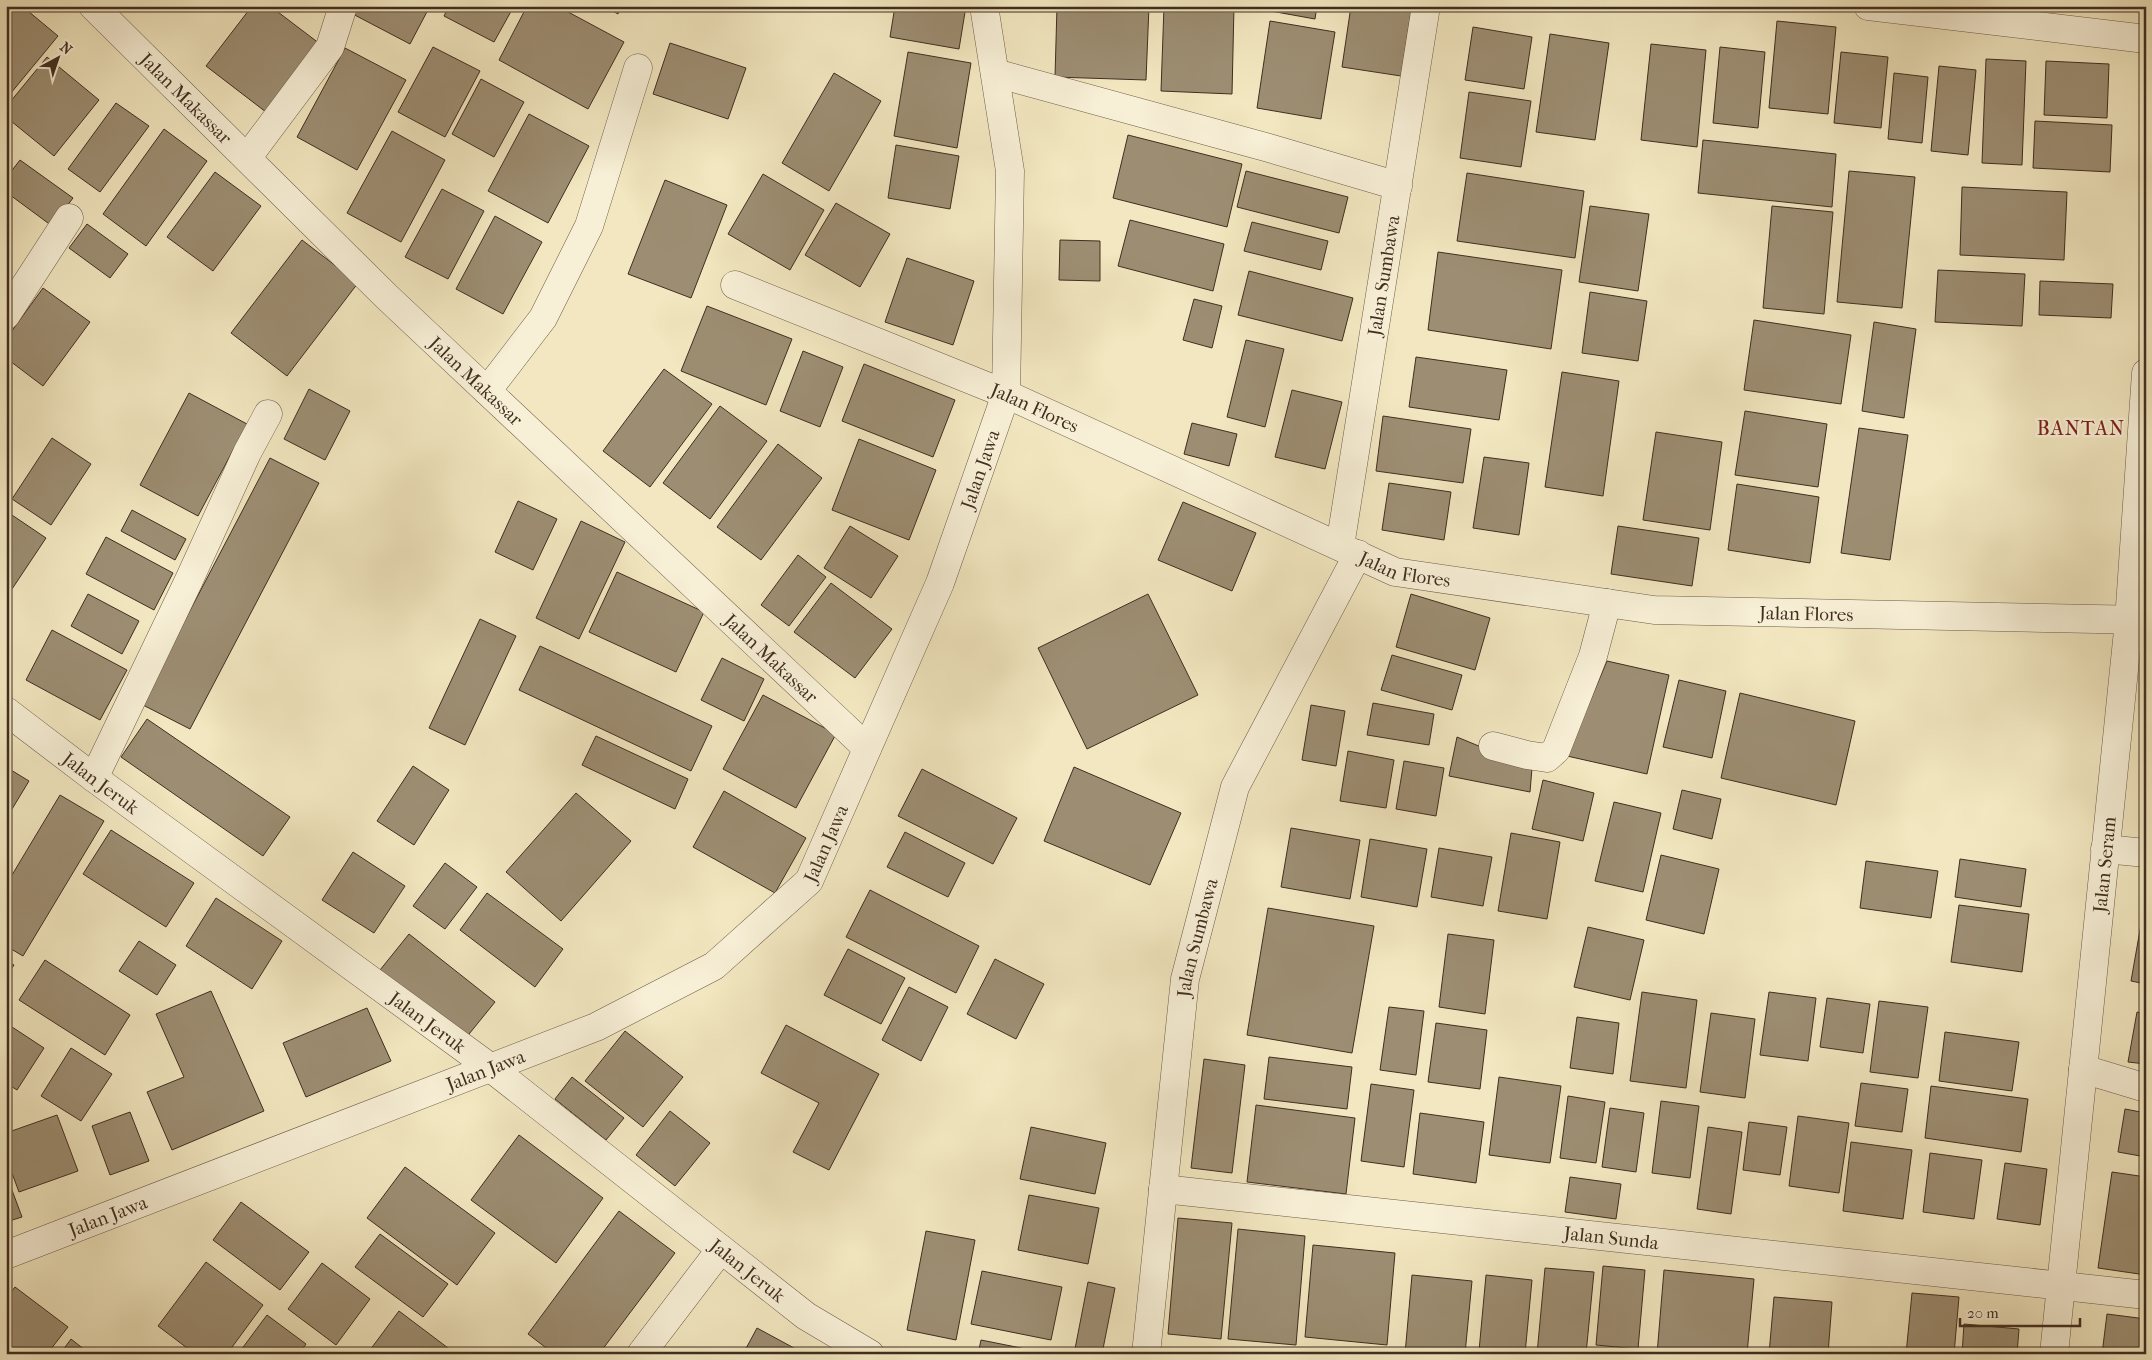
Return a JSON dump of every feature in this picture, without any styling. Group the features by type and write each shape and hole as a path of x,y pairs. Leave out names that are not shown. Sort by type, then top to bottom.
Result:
{"street":[{"name":"Jalan Makassar","path":"92,6 386,296 867,748"},
{"path":"247,158 330,47 342,6"},
{"name":"Jalan Jawa","path":"6,1255 596,1027 714,966 808,881 940,584 1006,394 1010,171 984,6"},
{"name":"Jalan Sumbawa","path":"1146,1354 1185,979 1235,787 1349,550 1398,186 1426,6"},
{"path":"1868,6 2146,39"},
{"path":"487,391 543,318 589,226 638,68"},
{"path":"995,73 1269,148 1398,186"},
{"path":"6,315 69,218"},
{"name":"Jalan Flores","path":"735,285 1006,394 1395,572 1654,610 2138,621"},
{"name":"Jalan Seram","path":"2054,1354 2106,849 2138,621 2146,373"},
{"path":"94,778 189,580 247,452 268,414"},
{"path":"1492,746 1547,758 1556,750 1593,656 1608,603"},
{"name":"Jalan Jeruk","path":"6,711 94,778 491,1068 806,1316 870,1354"},
{"path":"2106,849 2146,853"},
{"path":"2083,1069 2146,1088"},
{"name":"Jalan Sunda","path":"1163,1189 2146,1295"},
{"path":"641,1354 721,1249"}],"building":[{"path":"6,6 22,6 58,36 6,99"},
{"path":"252,6 270,6 328,50 275,119 206,66"},
{"path":"349,6 430,6 410,44 347,11"},
{"path":"449,6 514,6 494,42 444,16"},
{"path":"527,6 557,6 624,42 588,109 499,60"},
{"path":"604,6 621,6 618,14"},
{"path":"895,6 966,6 959,49 890,37"},
{"path":"1057,6 1149,6 1146,80 1055,77"},
{"path":"1164,6 1234,6 1232,94 1161,91"},
{"path":"1243,6 1317,6 1315,19"},
{"path":"1351,6 1412,6 1401,76 1342,67"},
{"path":"1270,21 1335,32 1321,119 1257,108"},
{"path":"1777,21 1836,27 1828,114 1769,108"},
{"path":"1473,27 1532,37 1524,89 1465,80"},
{"path":"1550,34 1609,43 1595,140 1536,132"},
{"path":"670,43 746,68 728,119 653,94"},
{"path":"1651,44 1706,50 1697,147 1641,140"},
{"path":"433,47 480,71 445,137 398,112"},
{"path":"1720,47 1765,52 1758,128 1713,123"},
{"path":"345,48 406,80 357,170 297,137"},
{"path":"908,52 971,63 957,148 894,136"},
{"path":"1841,52 1888,57 1881,128 1834,123"},
{"path":"47,57 99,100 54,156 6,117 6,107"},
{"path":"1986,59 2026,61 2022,165 1982,163"},
{"path":"2046,61 2109,64 2107,118 2044,115"},
{"path":"1939,66 1976,70 1968,155 1931,151"},
{"path":"834,73 881,101 829,191 782,163"},
{"path":"1894,73 1928,77 1922,143 1888,139"},
{"path":"481,79 524,102 494,157 452,134"},
{"path":"1469,92 1531,101 1521,167 1460,158"},
{"path":"116,103 149,126 100,192 68,169"},
{"path":"529,114 589,146 548,223 488,191"},
{"path":"2035,121 2112,125 2110,172 2033,168"},
{"path":"164,129 207,161 146,246 103,214"},
{"path":"392,131 445,160 401,242 347,213"},
{"path":"1128,135 1242,164 1227,227 1113,198"},
{"path":"1703,140 1836,154 1832,207 1698,193"},
{"path":"896,145 959,156 950,209 888,198"},
{"path":"20,160 73,198 52,226 6,192 6,178"},
{"path":"1246,171 1348,197 1339,233 1237,207"},
{"path":"1849,171 1915,177 1902,308 1837,302"},
{"path":"215,172 261,206 213,271 167,237"},
{"path":"1467,173 1584,191 1575,258 1457,241"},
{"path":"763,174 824,210 790,270 728,234"},
{"path":"665,180 727,205 691,298 628,274"},
{"path":"1962,187 2067,192 2064,260 1960,255"},
{"path":"442,189 484,211 448,279 405,257"},
{"path":"836,203 890,234 860,287 805,255"},
{"path":"1590,206 1649,214 1638,291 1579,282"},
{"path":"1772,206 1833,212 1824,314 1763,308"},
{"path":"495,216 542,242 503,314 456,289"},
{"path":"1130,220 1224,244 1213,291 1118,266"},
{"path":"1252,222 1328,241 1321,270 1244,251"},
{"path":"87,224 128,254 110,278 69,248"},
{"path":"302,240 358,283 287,376 231,333"},
{"path":"1060,240 1100,241 1100,281 1059,280"},
{"path":"1438,252 1562,270 1551,349 1428,330"},
{"path":"907,258 974,281 953,345 885,322"},
{"path":"1938,270 2025,274 2022,326 1935,322"},
{"path":"1249,271 1353,298 1342,341 1238,315"},
{"path":"2040,281 2113,284 2111,318 2039,315"},
{"path":"43,288 90,322 43,386 6,358 6,339"},
{"path":"1590,292 1647,301 1638,361 1582,353"},
{"path":"1194,299 1222,306 1212,348 1183,340"},
{"path":"707,306 792,339 766,405 681,371"},
{"path":"1754,320 1851,335 1841,404 1744,390"},
{"path":"1874,322 1916,329 1904,418 1862,411"},
{"path":"1246,340 1284,349 1265,427 1227,417"},
{"path":"803,351 843,367 820,427 780,411"},
{"path":"1416,357 1507,370 1499,420 1409,407"},
{"path":"864,364 955,400 933,457 842,421"},
{"path":"664,369 712,404 650,487 603,451"},
{"path":"1562,372 1619,381 1603,496 1545,487"},
{"path":"309,389 350,411 325,460 284,439"},
{"path":"1292,390 1342,402 1325,469 1275,457"},
{"path":"189,393 247,424 198,516 140,485"},
{"path":"720,406 767,441 710,519 663,483"},
{"path":"1745,411 1827,424 1818,487 1735,475"},
{"path":"1383,416 1471,429 1463,483 1376,471"},
{"path":"1192,423 1237,434 1229,466 1184,454"},
{"path":"1859,428 1908,435 1890,560 1841,553"},
{"path":"1656,432 1722,442 1710,530 1643,520"},
{"path":"52,438 91,464 51,525 12,499"},
{"path":"859,439 936,470 909,540 832,510"},
{"path":"778,444 822,478 761,560 717,527"},
{"path":"1484,457 1529,463 1519,535 1473,528"},
{"path":"270,458 319,483 190,729 141,704"},
{"path":"1389,483 1451,492 1444,540 1382,530"},
{"path":"1737,484 1819,497 1810,563 1728,550"},
{"path":"518,501 557,519 533,570 495,552"},
{"path":"1183,502 1256,533 1232,591 1158,560"},
{"path":"132,510 186,539 175,560 121,531"},
{"path":"6,511 46,538 6,598"},
{"path":"581,521 625,542 579,639 536,618"},
{"path":"850,526 898,556 871,598 824,568"},
{"path":"1618,526 1699,538 1692,586 1611,574"},
{"path":"106,537 173,573 154,610 86,574"},
{"path":"798,555 826,577 789,626 761,605"},
{"path":"617,572 704,612 676,672 589,632"},
{"path":"831,583 892,629 855,678 794,632"},
{"path":"88,594 139,621 122,654 71,626"},
{"path":"1148,594 1198,695 1087,749 1038,648"},
{"path":"1411,594 1490,618 1475,670 1396,647"},
{"path":"480,619 516,636 465,745 429,728"},
{"path":"52,630 127,670 100,720 26,680"},
{"path":"540,646 712,726 691,771 519,690"},
{"path":"1392,655 1462,675 1452,710 1381,690"},
{"path":"722,658 764,679 744,721 701,700"},
{"path":"1607,661 1669,675 1647,774 1567,756"},
{"path":"1679,680 1726,691 1712,758 1663,747"},
{"path":"2146,680 2146,720 2144,720"},
{"path":"1740,693 1855,721 1836,805 1721,778"},
{"path":"763,695 836,734 796,808 723,769"},
{"path":"1373,703 1434,714 1429,745 1367,735"},
{"path":"1311,705 1345,711 1336,766 1302,760"},
{"path":"147,719 290,817 263,856 121,757"},
{"path":"596,736 688,779 675,809 582,765"},
{"path":"1457,737 1532,768 1530,792 1449,776"},
{"path":"1348,751 1394,760 1386,808 1340,801"},
{"path":"2146,751 2146,803 2143,803"},
{"path":"1404,761 1444,768 1436,816 1396,809"},
{"path":"413,766 449,790 414,845 377,821"},
{"path":"6,767 29,781 6,819"},
{"path":"1074,767 1181,813 1150,885 1044,841"},
{"path":"922,769 1017,818 993,864 898,816"},
{"path":"1543,780 1594,793 1583,841 1532,829"},
{"path":"1682,790 1721,799 1712,839 1673,829"},
{"path":"724,791 806,838 775,893 693,847"},
{"path":"576,793 631,841 561,921 506,872"},
{"path":"60,795 104,821 23,956 6,946 6,885"},
{"path":"1614,802 1661,813 1643,892 1595,881"},
{"path":"1291,828 1360,840 1350,899 1281,887"},
{"path":"111,830 194,883 166,927 83,874"},
{"path":"905,832 965,863 948,897 887,867"},
{"path":"1511,833 1560,842 1547,919 1498,911"},
{"path":"1370,839 1427,849 1417,907 1361,897"},
{"path":"1439,848 1492,857 1483,906 1431,897"},
{"path":"353,852 405,886 374,933 322,900"},
{"path":"1661,855 1719,869 1704,934 1646,920"},
{"path":"1960,859 2026,869 2021,907 1955,897"},
{"path":"1866,861 1938,871 1931,918 1860,908"},
{"path":"445,863 477,887 445,929 413,906"},
{"path":"870,890 979,946 956,993 846,937"},
{"path":"487,893 563,949 535,987 460,930"},
{"path":"2146,896 2146,984 2131,981"},
{"path":"216,898 282,941 252,989 186,946"},
{"path":"1959,905 2029,914 2022,972 1951,962"},
{"path":"1268,908 1374,926 1352,1053 1247,1035"},
{"path":"1588,927 1644,940 1630,1000 1574,987"},
{"path":"409,934 495,1002 465,1039 380,970"},
{"path":"1448,934 1494,940 1485,1014 1439,1007"},
{"path":"139,941 176,965 157,995 119,971"},
{"path":"848,949 905,978 881,1024 824,995"},
{"path":"995,959 1044,984 1016,1039 967,1014"},
{"path":"45,960 130,1015 105,1055 19,1000"},
{"path":"6,961 14,965 6,977"},
{"path":"909,987 948,1007 921,1061 882,1040"},
{"path":"211,991 264,1111 172,1150 147,1092 184,1077 156,1014"},
{"path":"1642,992 1697,1000 1686,1088 1630,1081"},
{"path":"1769,992 1816,998 1808,1061 1760,1055"},
{"path":"1827,998 1870,1004 1863,1053 1820,1047"},
{"path":"1879,1001 1928,1007 1918,1078 1870,1072"},
{"path":"1389,1007 1424,1011 1416,1075 1380,1070"},
{"path":"367,1008 391,1061 306,1097 283,1043"},
{"path":"2137,1012 2146,1014 2146,1064 2128,1062"},
{"path":"1711,1013 1755,1019 1745,1098 1700,1092"},
{"path":"1577,1017 1619,1023 1613,1074 1570,1068"},
{"path":"6,1023 44,1048 17,1090 6,1083"},
{"path":"1436,1023 1487,1030 1480,1089 1428,1082"},
{"path":"786,1025 879,1074 829,1170 793,1152 819,1103 761,1073"},
{"path":"625,1031 683,1077 643,1127 585,1081"},
{"path":"1945,1032 2019,1042 2012,1091 1939,1081"},
{"path":"71,1048 112,1074 81,1121 41,1096"},
{"path":"1269,1057 1352,1067 1347,1109 1264,1099"},
{"path":"1204,1059 1245,1065 1232,1173 1191,1168"},
{"path":"572,1077 624,1118 606,1140 555,1099"},
{"path":"1499,1077 1561,1086 1550,1163 1489,1155"},
{"path":"1861,1083 1908,1089 1902,1132 1855,1126"},
{"path":"1371,1084 1414,1090 1404,1167 1361,1161"},
{"path":"1931,1086 2028,1099 2021,1152 1925,1138"},
{"path":"1568,1096 1605,1102 1596,1163 1560,1158"},
{"path":"1661,1101 1699,1106 1690,1178 1652,1173"},
{"path":"1256,1105 1355,1118 1346,1194 1247,1182"},
{"path":"1610,1108 1644,1113 1636,1172 1602,1167"},
{"path":"2125,1109 2146,1113 2146,1157 2118,1152"},
{"path":"670,1111 710,1143 675,1186 636,1155"},
{"path":"130,1112 149,1161 110,1175 92,1126"},
{"path":"1420,1113 1484,1122 1476,1183 1413,1174"},
{"path":"57,1115 78,1171 19,1192 6,1157 6,1133"},
{"path":"1798,1116 1849,1123 1839,1193 1789,1186"},
{"path":"1749,1122 1787,1127 1780,1175 1743,1170"},
{"path":"1031,1127 1106,1143 1095,1194 1020,1179"},
{"path":"1708,1127 1742,1132 1731,1214 1697,1209"},
{"path":"519,1135 603,1198 556,1263 471,1200"},
{"path":"1851,1142 1912,1150 1903,1219 1843,1211"},
{"path":"1930,1153 1982,1160 1974,1219 1923,1212"},
{"path":"2005,1163 2047,1169 2040,1225 1997,1219"},
{"path":"405,1167 495,1233 457,1285 367,1218"},
{"path":"2112,1172 2146,1177 2146,1275 2098,1268"},
{"path":"6,1174 22,1217 6,1222"},
{"path":"1570,1177 1621,1184 1616,1219 1565,1212"},
{"path":"1029,1195 1099,1208 1088,1264 1018,1250"},
{"path":"241,1202 309,1252 280,1290 213,1240"},
{"path":"619,1211 675,1253 599,1354 554,1354 528,1334"},
{"path":"1178,1218 1232,1223 1221,1339 1168,1334"},
{"path":"1238,1229 1305,1236 1296,1345 1228,1339"},
{"path":"926,1231 975,1240 956,1340 907,1330"},
{"path":"380,1234 448,1284 423,1317 355,1267"},
{"path":"1313,1245 1395,1253 1387,1345 1305,1337"},
{"path":"206,1262 263,1305 227,1354 195,1354 158,1326"},
{"path":"322,1263 370,1299 336,1345 288,1309"},
{"path":"1603,1266 1645,1270 1638,1349 1596,1345"},
{"path":"1545,1268 1594,1272 1586,1354 1537,1354"},
{"path":"1664,1270 1754,1279 1747,1354 1657,1354"},
{"path":"982,1271 1062,1287 1051,1340 971,1324"},
{"path":"1412,1275 1472,1281 1465,1354 1405,1354"},
{"path":"1486,1275 1532,1280 1525,1354 1479,1351"},
{"path":"1088,1282 1115,1288 1102,1354 1074,1354"},
{"path":"15,1287 68,1327 47,1354 6,1354 6,1299"},
{"path":"1912,1293 1959,1297 1954,1354 1906,1354"},
{"path":"1774,1297 1832,1302 1828,1354 1769,1354"},
{"path":"399,1311 456,1354 367,1354"},
{"path":"2107,1314 2146,1319 2146,1354 2102,1354"},
{"path":"267,1315 306,1344 299,1354 238,1354"},
{"path":"1964,1324 2019,1329 2017,1354 1962,1354"},
{"path":"757,1328 805,1354 743,1354"},
{"path":"71,1339 90,1354 60,1354"},
{"path":"981,1340 1036,1351 1036,1354 978,1354"}],"district":[{"name":"BANTAN","path":"2081,428"}]}
